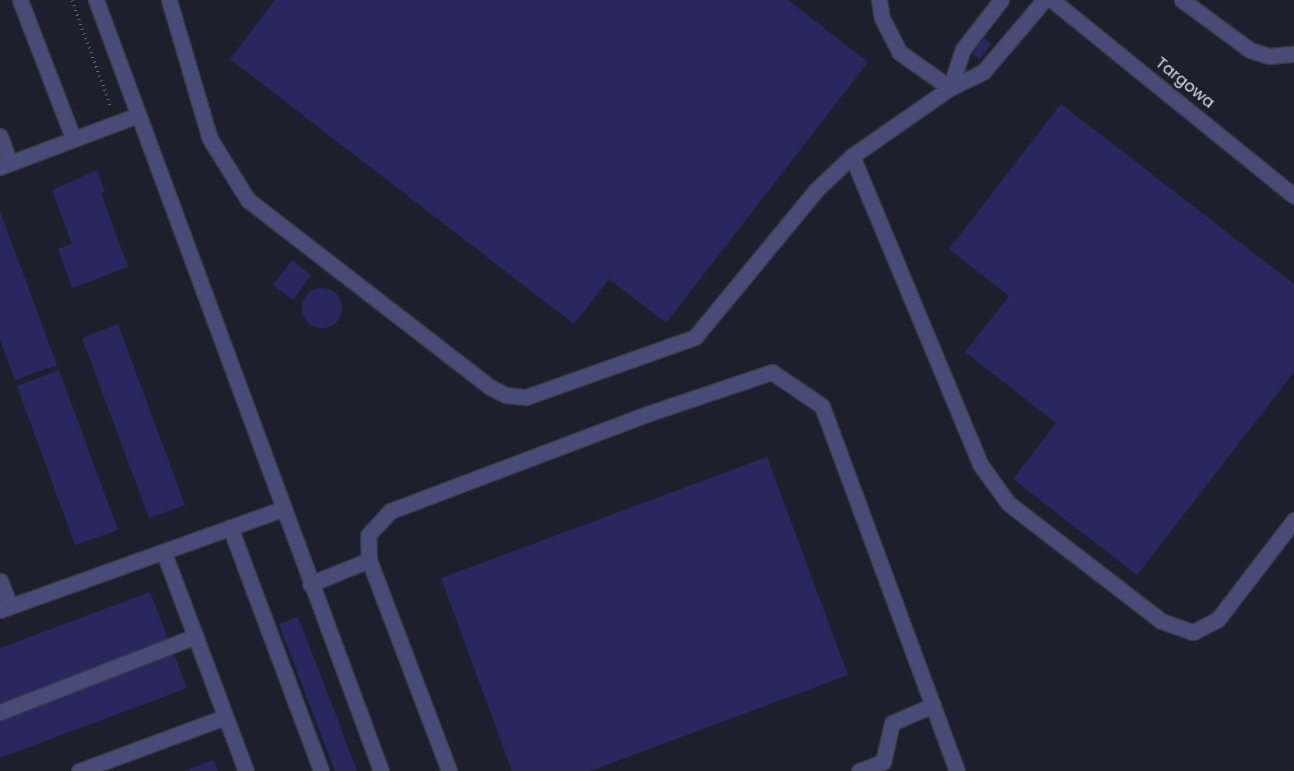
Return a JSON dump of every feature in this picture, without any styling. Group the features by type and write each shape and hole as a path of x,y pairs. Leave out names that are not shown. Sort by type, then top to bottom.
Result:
{"street":[{"path":"20,0 73,138"},
{"path":"96,0 135,116 201,279 282,508 381,771"},
{"path":"169,0 210,139 248,200 490,386 506,394 526,397 580,380 695,336 716,315 798,210 852,156 950,88 983,72 1044,0"},
{"path":"879,0 882,18 899,52 950,88"},
{"path":"950,88 963,49 1001,0"},
{"name":"Targowa","path":"1052,0 1294,196"},
{"path":"1182,0 1250,50 1269,56 1294,54"},
{"path":"0,136 5,165 135,116"},
{"path":"852,156 980,464 1008,503 1161,621 1193,632 1218,619 1294,520"},
{"path":"449,771 369,560 368,534 390,511 647,414 772,372 822,406 957,771"},
{"path":"0,581 5,608 141,557 164,553 282,508"},
{"path":"230,527 321,771"},
{"path":"164,553 246,771"},
{"path":"310,584 369,560"},
{"path":"0,712 196,636"},
{"path":"859,771 883,762 892,723 934,705"},
{"path":"78,771 225,717"}],"path":[{"path":"72,0 116,122"}],"building":[{"path":"275,0 788,0 868,62 666,323 609,279 574,324 230,59"},
{"path":"984,38 991,44 980,59 972,53"},
{"path":"1061,104 1294,284 1294,372 1137,575 1013,479 1056,423 965,352 1009,296 949,249"},
{"path":"97,170 105,192 101,193 128,267 72,288 58,249 72,244 52,190"},
{"path":"0,211 57,365 15,380 0,340"},
{"path":"292,260 311,275 293,300 273,285"},
{"path":"318,288 326,288 333,291 339,297 342,308 339,319 333,325 326,328 318,328 311,325 305,319 302,312 302,304 305,297 311,291"},
{"path":"118,324 185,505 149,518 82,338"},
{"path":"59,370 118,530 75,545 17,386"},
{"path":"767,457 848,675 590,771 512,771 441,578"},
{"path":"150,592 187,688 0,758 0,648"},
{"path":"298,617 341,728 332,732 341,729 357,771 335,771 279,624"},
{"path":"213,760 218,771 184,771"}]}
